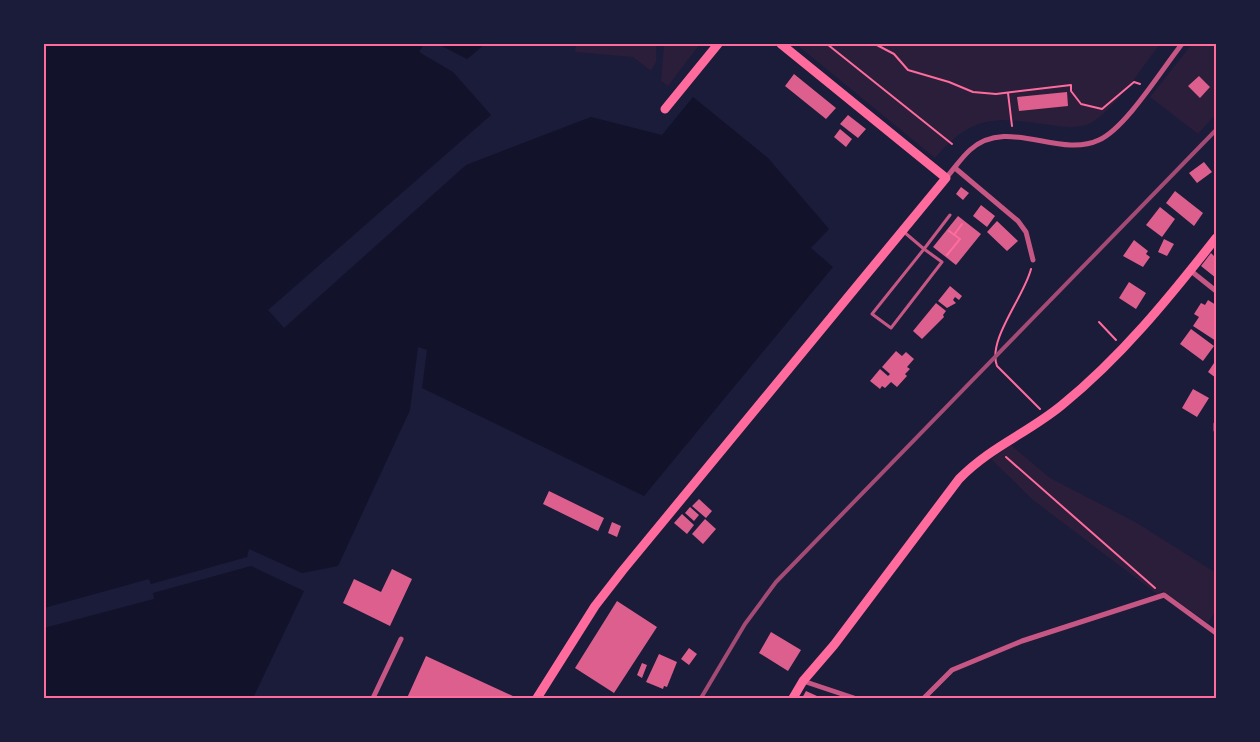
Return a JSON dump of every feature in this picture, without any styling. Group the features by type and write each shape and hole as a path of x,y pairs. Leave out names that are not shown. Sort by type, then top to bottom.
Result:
{"main road":[{"path":"665,110 718,44"},
{"path":"537,699 595,606 623,570 946,178 781,44"},
{"path":"793,699 803,681 834,645 959,479 995,447 1048,417 1092,381 1191,271 1216,238"}],"street":[{"path":"946,178 971,149 992,139 1026,138 1082,145 1108,136 1121,123 1182,44"},
{"path":"955,168 1018,221 1026,232 1033,260"},
{"path":"1191,271 1216,291"},
{"path":"1216,424 1216,430"},
{"path":"924,699 952,670 1022,641 1164,595 1216,633"},
{"path":"373,699 400,639"},
{"path":"803,681 854,699"}],"lane":[{"path":"902,231 924,249 942,262 891,328 872,314 924,249 950,215"}],"path":[{"path":"827,44 952,144"},
{"path":"875,44 894,54 899,62 915,74 949,82 973,92 1008,93 1071,85 1071,91 1081,104 1102,109 1134,82 1140,84"},
{"path":"1008,93 1012,126"},
{"path":"954,235 962,224"},
{"path":"942,226 960,239 942,262"},
{"path":"1033,260 1027,286 999,339 994,358 997,366 1048,417"},
{"path":"1099,322 1124,348"},
{"path":"995,447 1164,595"}],"shaded area":[{"path":"44,44 424,44 419,52 453,72 491,115 268,310 284,328 466,165 591,117 662,135 693,97 768,158 829,229 811,248 833,267 644,496 422,388 427,350 418,347 410,410 338,566 302,573 249,549 247,557 151,584 149,579 44,608"},
{"path":"438,44 485,44 467,59"},
{"path":"576,44 656,44 656,62 651,71 633,57 575,52"},
{"path":"664,44 700,44 668,86 661,81"},
{"path":"796,44 1160,44 1119,98 1091,123 1070,127 1000,120 986,122 961,133 935,158"},
{"path":"1192,44 1216,44 1216,114 1198,134 1150,97"},
{"path":"1011,445 1050,478 1137,523 1216,573 1216,610 1208,623 1163,591 1157,594 1033,500 991,459"},
{"path":"251,566 304,591 253,698 44,698 44,628 154,599 153,593"}],"building":[{"path":"794,74 836,108 826,119 785,86"},
{"path":"1199,76 1210,87 1200,98 1188,86"},
{"path":"1067,92 1068,106 1019,111 1017,97"},
{"path":"848,115 866,129 858,138 840,124"},
{"path":"840,129 852,139 846,147 834,137"},
{"path":"1204,162 1212,172 1197,183 1189,173"},
{"path":"961,187 969,193 963,200 956,194"},
{"path":"1175,191 1203,213 1194,226 1166,203"},
{"path":"981,205 995,216 987,227 973,216"},
{"path":"1160,207 1175,219 1162,237 1146,225"},
{"path":"958,216 981,234 956,265 933,247"},
{"path":"997,221 1018,241 1007,251 987,232"},
{"path":"1164,239 1174,244 1167,256 1158,252"},
{"path":"1134,240 1148,251 1146,254 1150,257 1143,267 1123,256"},
{"path":"1211,253 1216,258 1216,278 1201,266"},
{"path":"1129,282 1146,293 1136,309 1119,298"},
{"path":"950,286 962,296 959,300 955,297 953,300 956,303 947,308 938,301"},
{"path":"1208,300 1216,305 1216,341 1193,326 1199,317 1194,314 1201,303 1205,305"},
{"path":"936,303 946,311 944,317 922,339 913,331"},
{"path":"1191,329 1214,346 1203,361 1180,344"},
{"path":"896,351 902,356 906,352 914,359 907,367 910,369 897,387 891,382 885,388 882,386 880,389 870,381 880,369 888,376 890,374 882,367"},
{"path":"1216,360 1216,378 1208,372"},
{"path":"1193,389 1209,398 1197,417 1182,408"},
{"path":"549,491 604,518 598,531 543,504"},
{"path":"699,499 712,511 706,518 692,506"},
{"path":"690,507 699,515 694,521 685,513"},
{"path":"682,514 694,525 687,534 674,523"},
{"path":"705,519 716,529 703,544 692,534"},
{"path":"612,522 621,526 617,537 608,533"},
{"path":"392,569 412,579 390,626 343,603 354,579 381,592"},
{"path":"617,601 657,627 614,693 575,668"},
{"path":"771,632 801,650 788,671 759,653"},
{"path":"689,648 697,654 689,665 681,659"},
{"path":"659,654 677,662 667,687 664,686 663,689 646,682"},
{"path":"426,656 515,697 515,698 407,698"},
{"path":"642,663 647,665 642,678 637,675"},
{"path":"806,691 817,696 816,698 802,698"}],"railway":[{"path":"701,698 745,624 776,582 1216,130"}]}
